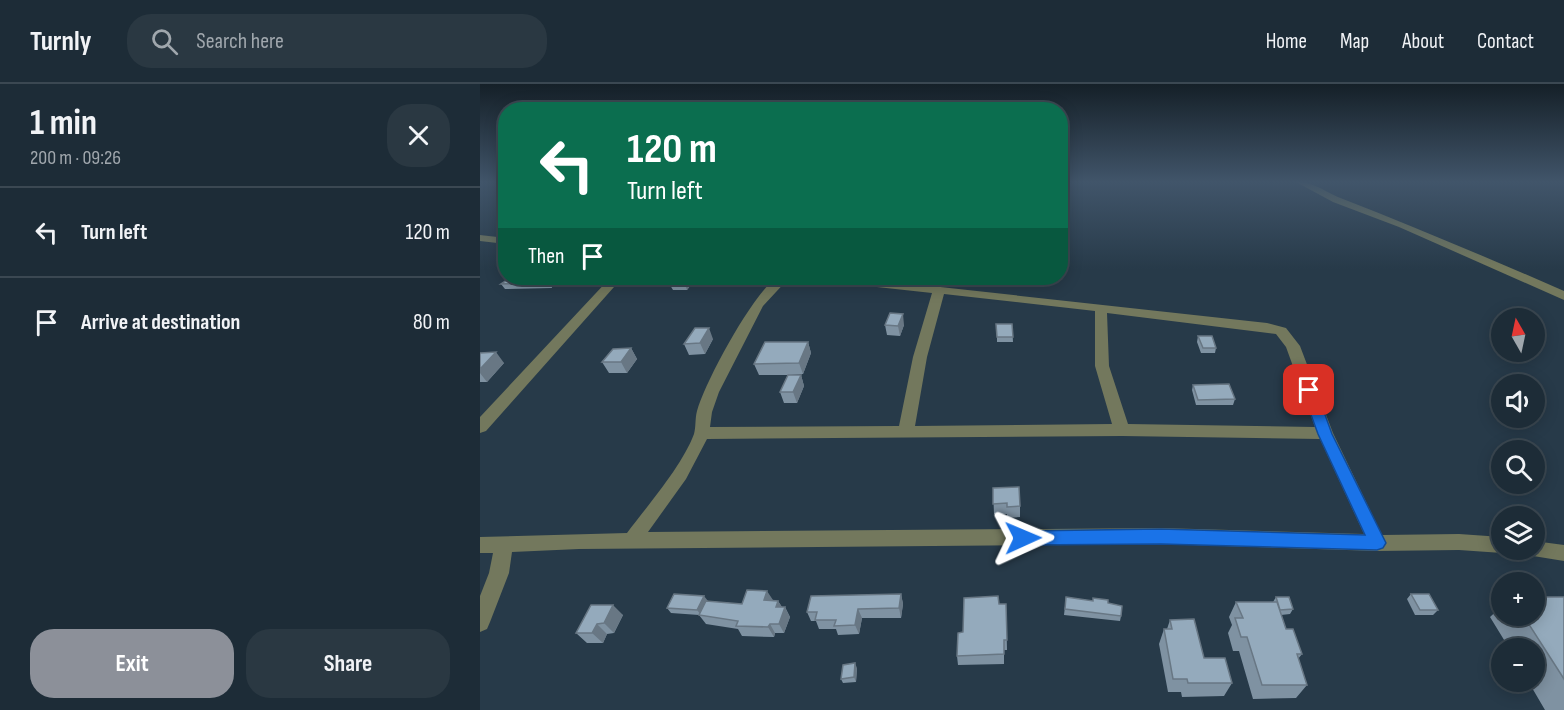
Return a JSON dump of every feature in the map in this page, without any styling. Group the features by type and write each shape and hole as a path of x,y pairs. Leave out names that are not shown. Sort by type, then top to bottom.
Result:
{"street":[{"path":"1366,211 1403,225 1564,296"},
{"path":"481,241 498,241"},
{"path":"480,427 610,285"},
{"path":"631,542 680,474 702,433 704,412 712,392 757,305 774,285"},
{"path":"894,285 1101,307 1267,327 1281,331 1293,346 1325,434 1377,543"},
{"path":"906,432 920,357 939,290"},
{"path":"1101,307 1102,366 1122,430"},
{"path":"702,433 1122,430 1325,434"},
{"path":"480,545 1161,537 1491,544"},
{"path":"480,622 499,573 504,545"},
{"path":"1545,550 1564,553"}],"building":[{"path":"890,313 903,314 898,326 885,325"},
{"path":"996,324 1012,324 1013,337 997,337"},
{"path":"695,328 709,328 700,343 684,344"},
{"path":"1198,336 1212,336 1216,348 1203,348"},
{"path":"765,342 808,342 799,363 754,364"},
{"path":"631,348 621,362 602,362 613,349"},
{"path":"496,352 480,369 480,353"},
{"path":"788,375 801,375 793,392 780,392"},
{"path":"1229,384 1235,399 1198,400 1193,385"},
{"path":"1019,487 1020,506 1007,507 1007,503 993,504 993,488"},
{"path":"747,590 767,591 764,600 778,601 776,607 785,607 779,624 770,624 768,627 736,626 738,621 699,615 706,601 742,604"},
{"path":"674,594 704,596 697,610 667,608"},
{"path":"901,594 899,608 858,609 855,625 834,626 836,620 815,620 817,612 807,612 811,596"},
{"path":"1411,594 1429,594 1438,610 1420,610"},
{"path":"998,596 999,604 1006,604 1007,640 1004,640 1004,654 957,656 958,633 963,632 964,598"},
{"path":"1066,597 1093,601 1093,598 1108,600 1108,603 1122,606 1121,616 1065,609"},
{"path":"1276,597 1289,597 1293,609 1280,610"},
{"path":"1545,597 1564,597 1564,679 1545,649 1545,638 1538,638 1530,626 1545,626"},
{"path":"1236,602 1277,602 1286,629 1293,629 1302,654 1297,654 1307,685 1262,685 1247,637 1241,637 1235,618 1243,618"},
{"path":"591,605 613,605 604,623 597,624 592,633 576,633"},
{"path":"1194,619 1204,658 1225,658 1232,683 1188,683 1187,679 1173,679 1164,629 1172,629 1170,620"},
{"path":"855,663 854,677 841,679 843,665"}],"route":[{"path":"1023,538 1161,537 1377,543 1325,434 1309,390"}]}
